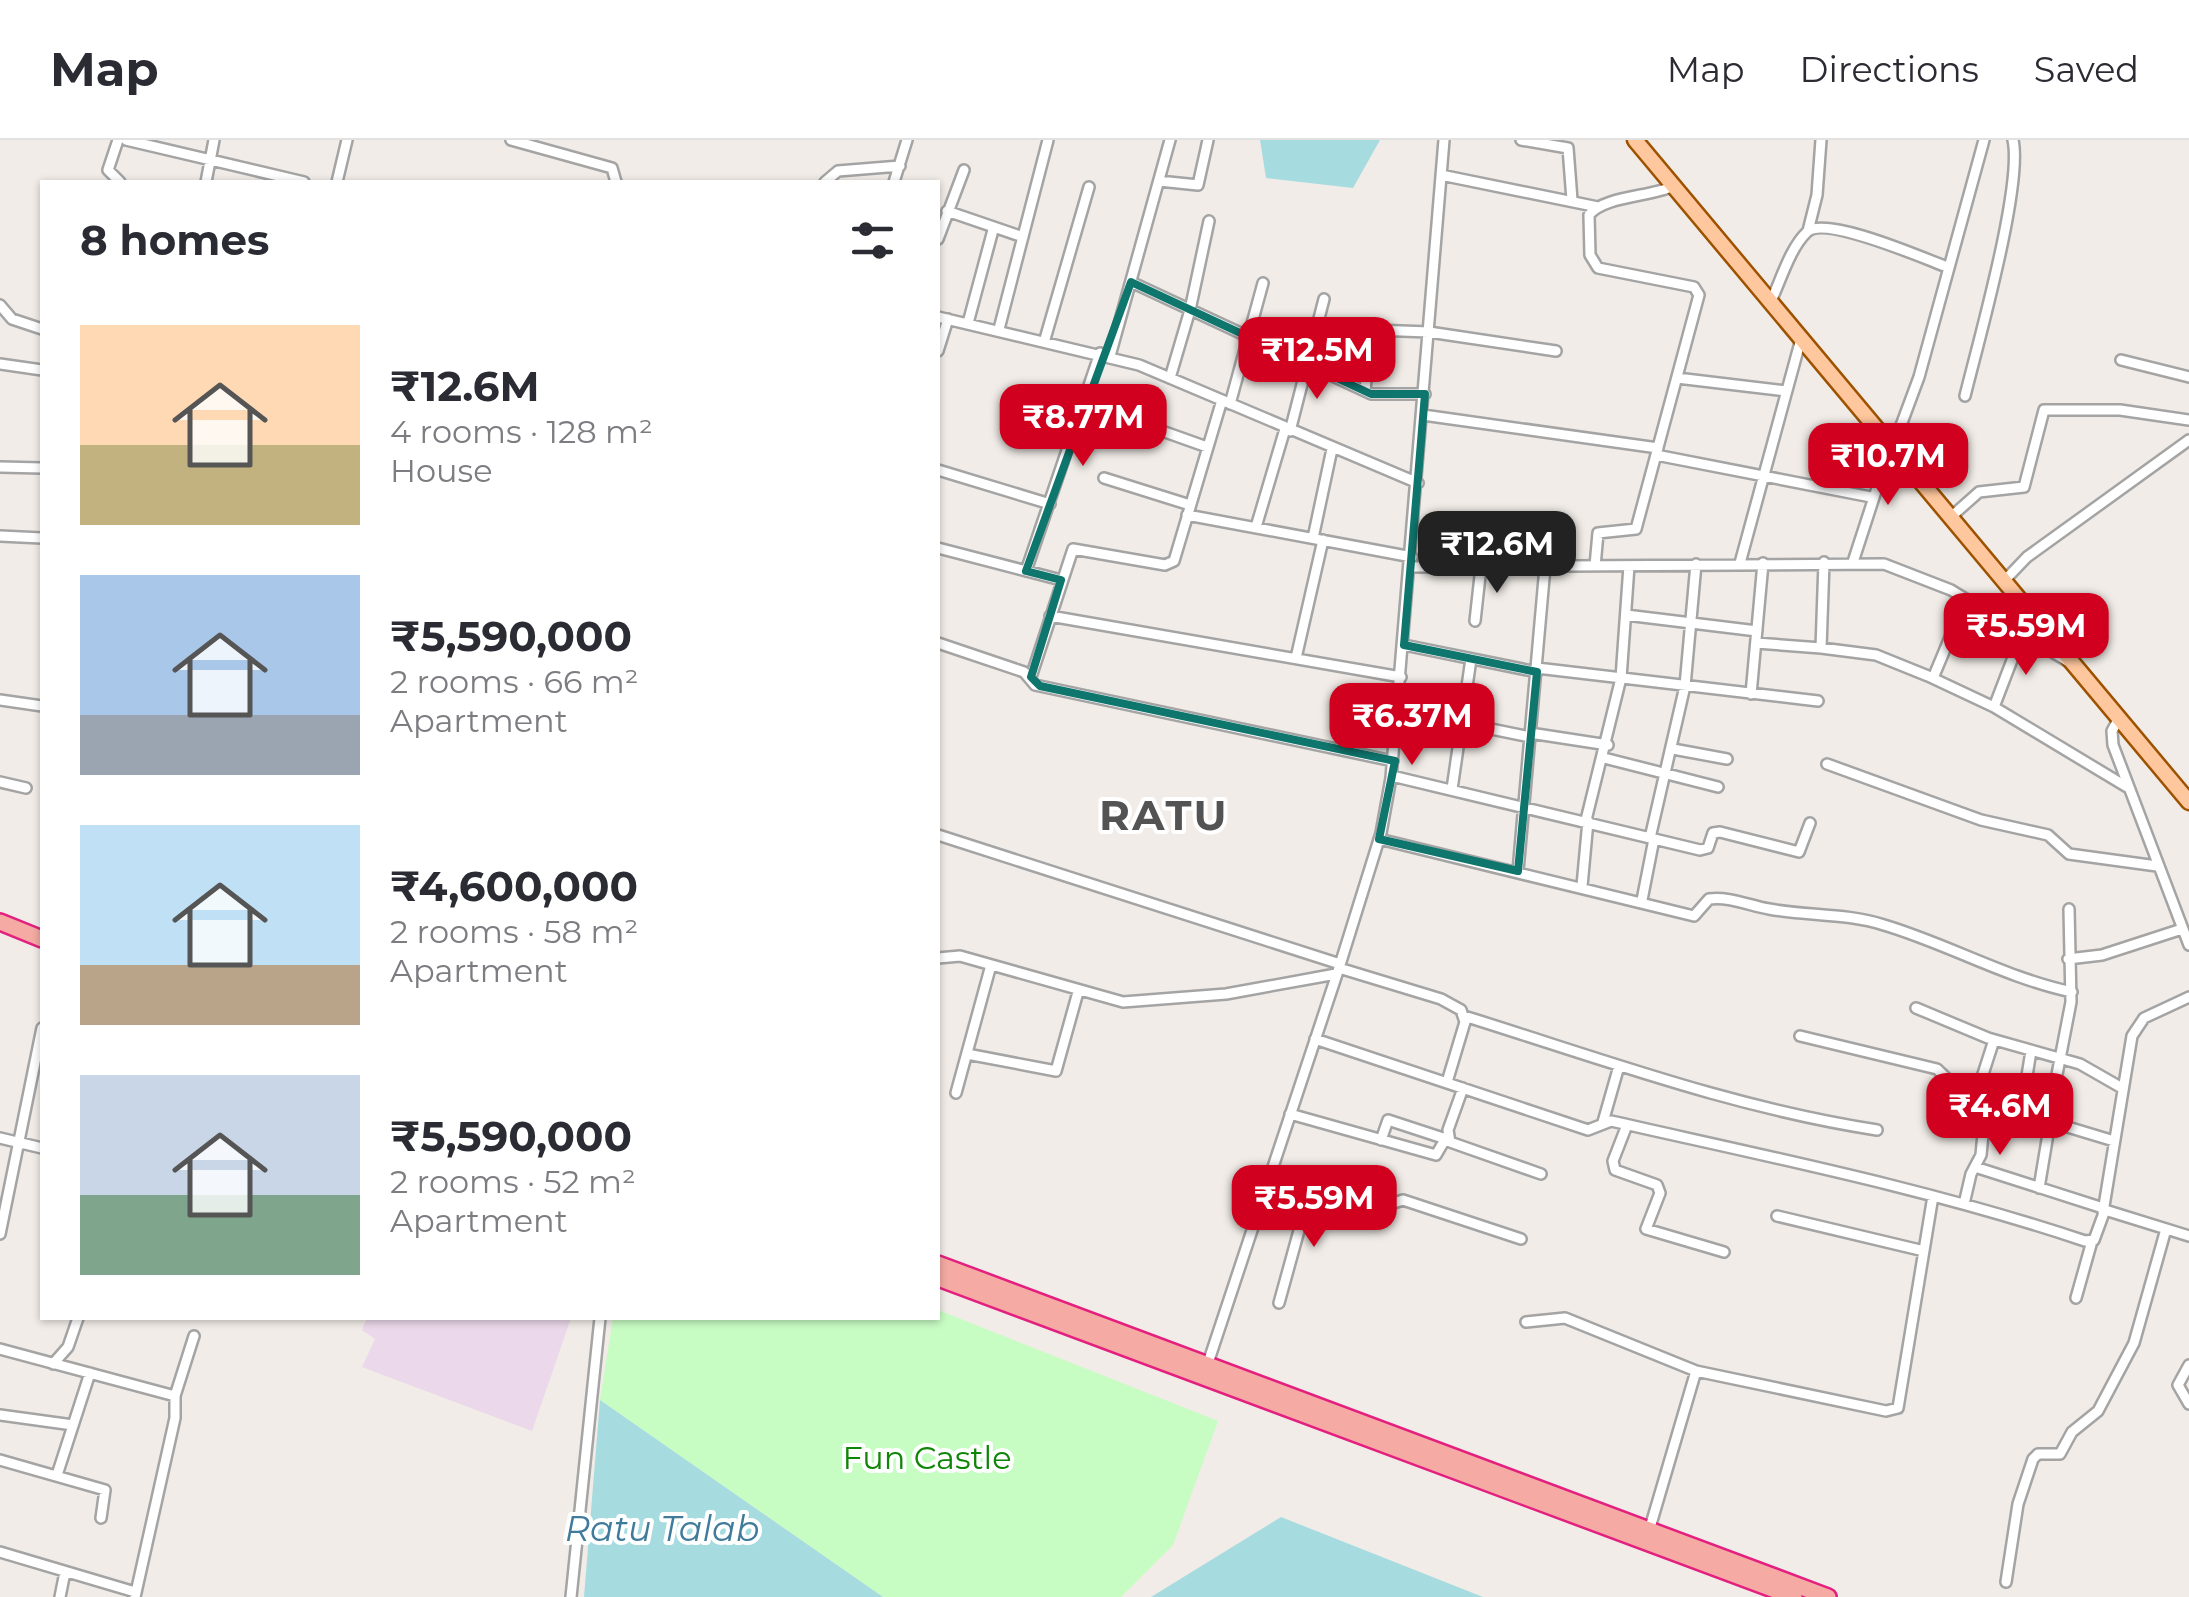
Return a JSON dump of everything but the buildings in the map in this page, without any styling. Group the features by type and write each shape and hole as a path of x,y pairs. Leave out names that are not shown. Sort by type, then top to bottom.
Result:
{"highway":[{"path":"0,912 40,927"},
{"path":"0,922 40,937"},
{"path":"940,1265 1828,1597"},
{"path":"940,1279 1767,1592 1794,1597"}],"main road":[{"path":"1636,140 2189,802"}],"street":[{"path":"118,140 108,170 118,180"},
{"path":"126,140 295,180"},
{"path":"206,180 214,140"},
{"path":"337,180 346,140"},
{"path":"511,140 612,168 615,180"},
{"path":"895,180 908,140"},
{"path":"998,329 1048,140"},
{"path":"1026,571 1131,282 1170,140"},
{"path":"1159,181 1198,185 1208,140"},
{"path":"1208,1362 1379,839 1392,776 1444,140"},
{"path":"1522,140 1568,148 1572,200"},
{"path":"1770,301 1808,231 1817,194 1821,140"},
{"path":"1854,562 1871,497 1919,377 1984,140"},
{"path":"1965,396 2008,205 2014,162 2012,140"},
{"path":"827,180 838,171 900,166"},
{"path":"940,233 964,170"},
{"path":"1441,174 1598,206 1644,198 1674,186"},
{"path":"1045,339 1089,187"},
{"path":"1595,566 1598,532 1634,531 1698,289 1598,268 1590,255 1587,225 1589,215 1598,206"},
{"path":"947,210 993,230 1022,237"},
{"path":"1170,378 1190,310 1209,221"},
{"path":"1808,231 1838,229 1947,267"},
{"path":"968,323 993,230"},
{"path":"1131,282 1366,391 1424,394"},
{"path":"1030,677 1070,551 1076,548 1172,564 1263,282"},
{"path":"1256,527 1324,299"},
{"path":"0,305 12,319 40,327"},
{"path":"943,318 1105,355 1170,378 1418,483"},
{"path":"1366,391 1372,332 1429,332 1556,351"},
{"path":"1740,563 1801,339"},
{"path":"2122,360 2189,378"},
{"path":"0,364 40,370"},
{"path":"1677,378 1786,391"},
{"path":"1952,516 1979,492 2024,487 2044,410 2120,410 2189,420"},
{"path":"1423,415 1657,452 1871,497"},
{"path":"1120,416 1208,447"},
{"path":"2005,580 2028,557 2189,440"},
{"path":"1296,658 1332,449"},
{"path":"0,467 40,468"},
{"path":"940,471 1050,504"},
{"path":"1104,478 1188,510 1411,562 1480,567 1854,562 1906,570 1966,599 2072,664"},
{"path":"0,536 40,538"},
{"path":"940,549 1061,580"},
{"path":"1821,648 1824,562"},
{"path":"1751,694 1763,563"},
{"path":"1642,900 1684,686 1694,623 1696,564"},
{"path":"1582,886 1587,820 1608,744 1620,678 1629,566"},
{"path":"1476,621 1480,567"},
{"path":"1518,871 1545,567"},
{"path":"1932,678 1966,599"},
{"path":"1626,615 1757,631"},
{"path":"1050,616 1401,677"},
{"path":"1994,707 2022,634"},
{"path":"1756,643 1876,655 1994,707 2127,787"},
{"path":"940,644 1030,677 1040,686 1393,761"},
{"path":"1404,644 1537,670 1818,702"},
{"path":"1452,789 1471,658"},
{"path":"0,700 40,706"},
{"path":"1398,710 1530,735 1608,744"},
{"path":"2119,718 2112,737 2127,787 2184,924 2189,945"},
{"path":"1673,749 1726,759"},
{"path":"1604,758 1718,787"},
{"path":"1827,764 1981,820 2048,835 2069,854 2157,866"},
{"path":"1392,776 1704,850 1713,833 1720,832 1798,852 1810,823"},
{"path":"0,782 26,788"},
{"path":"940,835 1338,969 1450,1002 1464,1016 1618,1066 1782,1114 1877,1130"},
{"path":"1379,839 1642,900 1694,916 1709,899 1719,898 1771,910 1873,922 1988,962 2019,979 2072,992"},
{"path":"2039,1188 2072,992 2069,909"},
{"path":"2068,959 2102,955 2184,924"},
{"path":"940,958 960,956 1078,992 1144,1002 1338,969"},
{"path":"956,1093 991,966"},
{"path":"967,1054 1048,1073 1056,1070 1078,992"},
{"path":"2076,1298 2103,1210 2122,1088 2137,1025 2157,1010 2189,996"},
{"path":"1916,1008 1994,1040 2093,1069 2122,1088"},
{"path":"1447,1082 1464,1016"},
{"path":"1800,1036 1944,1071 1956,1092 2114,1141"},
{"path":"0,1234 40,1039"},
{"path":"1315,1039 1588,1130 1603,1122 1627,1124 1933,1196 2092,1241"},
{"path":"1975,1099 1994,1040"},
{"path":"2021,1113 2031,1051"},
{"path":"1603,1122 1618,1066"},
{"path":"1290,1114 1436,1155 1463,1088"},
{"path":"1964,1204 1981,1155 1986,1102"},
{"path":"1381,1140 1388,1120 1446,1137 1454,1144 1541,1174"},
{"path":"1627,1124 1613,1161 1615,1170 1657,1185 1660,1193 1646,1230 1724,1252"},
{"path":"0,1138 40,1148"},
{"path":"1975,1167 2189,1236"},
{"path":"1270,1176 1384,1206 1403,1200 1522,1239"},
{"path":"1278,1303 1311,1187"},
{"path":"1526,1322 1565,1318 1696,1371 1895,1410 1911,1345 1933,1196"},
{"path":"1777,1216 1924,1252"},
{"path":"2006,1582 2018,1504 2033,1459 2038,1454 2060,1454 2072,1432 2098,1411 2134,1343 2166,1229"},
{"path":"53,1364 68,1346 77,1320"},
{"path":"572,1597 600,1320"},
{"path":"0,1552 135,1594 175,1418 175,1396 194,1336"},
{"path":"0,1349 175,1396"},
{"path":"2189,1365 2178,1385 2189,1404"},
{"path":"1649,1531 1696,1371"},
{"path":"57,1474 90,1374"},
{"path":"0,1415 73,1425"},
{"path":"0,1460 105,1490 100,1518"},
{"path":"60,1597 66,1572"}],"highlighted area":[{"path":"1131,282 1371,394 1425,394 1404,645 1537,672 1518,871 1379,839 1395,761 1040,686 1031,677 1061,580 1026,571"}],"shaded area":[{"path":"366,1320 570,1320 532,1431 362,1367 375,1339 362,1330"}],"green space":[{"name":"Fun Castle","path":"940,1311 1218,1421 1173,1545 1121,1597 883,1597 600,1400 613,1320 940,1320"}],"water":[{"path":"1260,140 1380,140 1353,188 1266,178"},
{"name":"Ratu Talab","path":"600,1400 883,1597 584,1597"},
{"path":"1281,1517 1483,1597 1151,1597"}],"district":[{"name":"RATU","path":"1164,815"}]}
